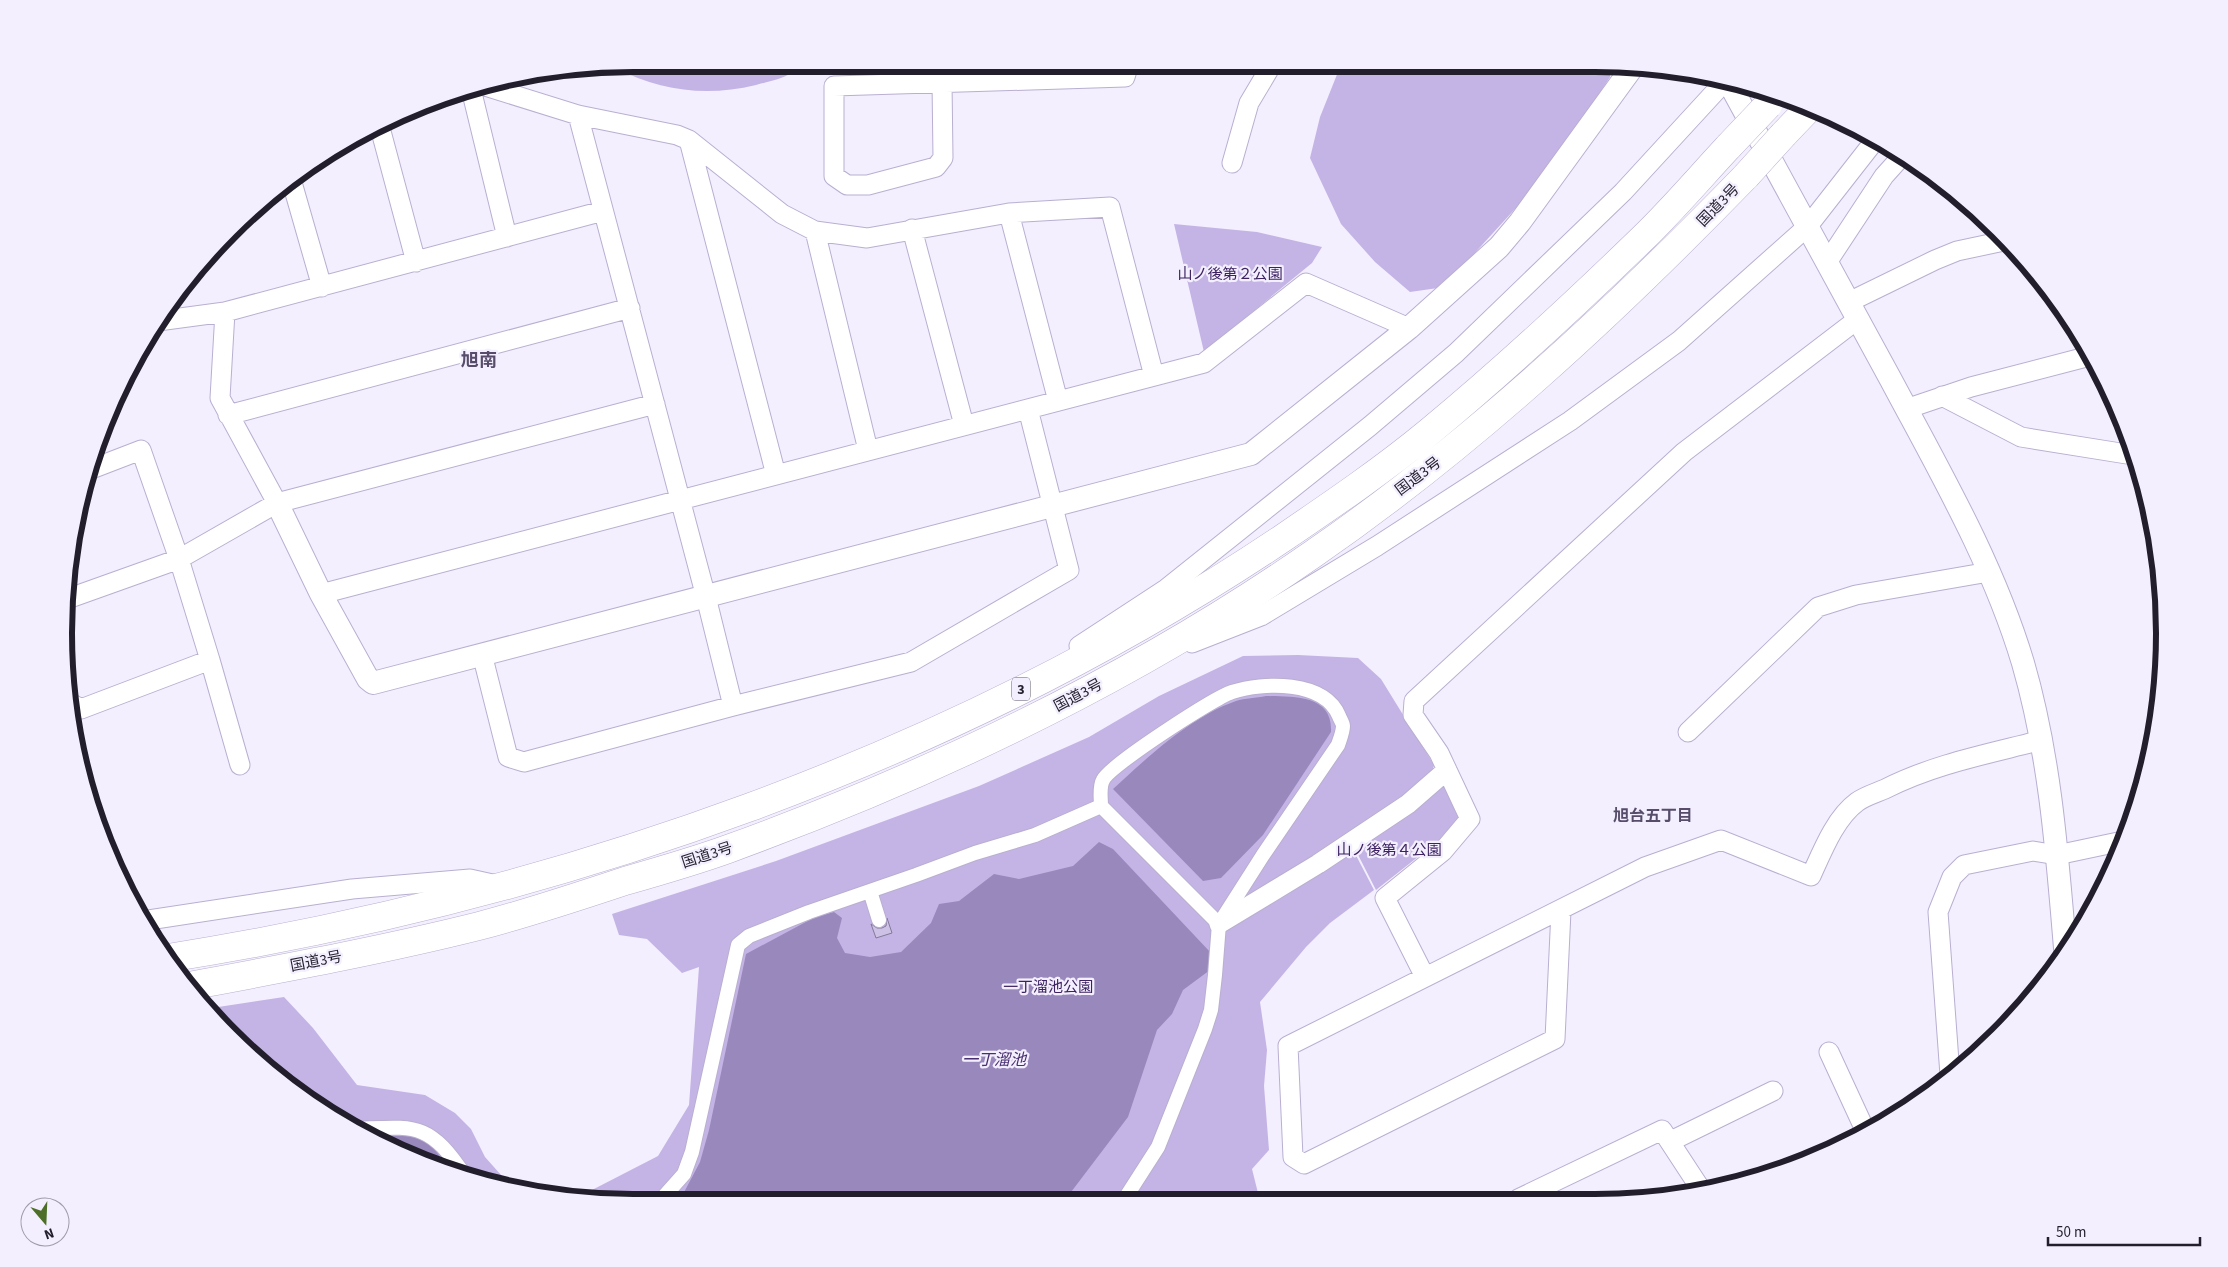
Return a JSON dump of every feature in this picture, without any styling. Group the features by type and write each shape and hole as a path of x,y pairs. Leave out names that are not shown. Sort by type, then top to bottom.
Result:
{"highway":[{"name":"国道3号","path":"175,957 333,927 505,886 690,828 834,774 975,713 1097,650 1219,581 1325,509 1426,434 1524,350 1646,235 1771,101"},
{"name":"国道3号","path":"196,984 479,926 725,850 852,801 986,743 1134,666 1241,602 1316,552 1437,461 1547,368 1662,262 1804,113"}],"street":[{"path":"942,82 943,158 936,167 868,185 847,185 834,176 834,86 942,82 1125,77 1126,72"},
{"path":"1232,163 1249,103 1267,72"},
{"path":"225,312 220,398 277,504 321,594 368,679 373,682 1251,454 1409,328 1499,247 1520,222 1628,74"},
{"path":"975,713 1166,589 1370,426 1456,354 1624,192 1721,87"},
{"path":"497,90 578,115 677,134 689,140 782,214 815,231 867,238 1009,213 1110,207 1154,376"},
{"path":"1732,90 1828,261 1853,311 1958,504 1989,572 2022,663 2042,740 2051,798 2064,940"},
{"path":"473,96 507,237"},
{"path":"578,115 706,596 733,706"},
{"path":"381,132 416,262"},
{"path":"689,140 776,474"},
{"path":"1134,666 1261,616 1377,546 1570,421 1679,341 1808,226 1871,146"},
{"path":"1828,261 1884,176 1897,162"},
{"path":"294,187 322,287"},
{"path":"169,320 225,312 603,211"},
{"path":"1009,213 1058,401"},
{"path":"912,229 964,425"},
{"path":"815,231 868,450"},
{"path":"1425,977 1385,898 1443,851 1470,820 1439,753 1413,715 1414,701 1684,452 1853,311 1935,260 1957,252 1996,243"},
{"path":"321,594 1204,363 1306,283 1409,328"},
{"path":"228,415 630,308"},
{"path":"1906,409 1971,387 2083,358"},
{"path":"1942,396 2021,437 2126,454"},
{"path":"74,596 179,559 277,504 655,404"},
{"path":"482,654 508,757 524,762 733,706 911,662 1069,570 1051,506 1028,409"},
{"path":"98,466 141,450 179,559 240,765"},
{"path":"1688,732 1818,607 1856,595 1989,572"},
{"path":"77,707 81,709 210,660"},
{"path":"1127,1195 1158,1147 1205,1029 1211,1010 1219,924 1263,854 1338,745 1343,726 1334,706 1319,696 1299,687 1270,686 1232,692 1207,704 1118,766 1103,779 1100,793 1101,806 1219,924"},
{"path":"1561,911 1555,1039 1304,1164 1293,1157 1288,1046 1561,911 1645,867 1721,840 1811,876 1822,850 1842,818 1857,802 1913,775 2042,740"},
{"path":"1219,924 1318,864 1408,804 1447,770"},
{"path":"665,1195 684,1174 692,1152 738,945 750,936 786,921 975,853 1035,835 1101,806"},
{"path":"1949,1067 1938,912 1952,877 1964,865 1972,863 2033,851 2057,854 2115,843"},
{"path":"151,920 352,889 470,879 505,886"},
{"path":"870,892 879,920"},
{"path":"1829,1052 1863,1126"},
{"path":"1671,1141 1773,1091"},
{"path":"370,1129 415,1128 432,1135 456,1166"},
{"path":"1526,1195 1662,1130 1699,1185"}],"green space":[{"path":"794,72 756,85 719,91 684,90 667,87 625,73"},
{"path":"1338,72 1610,73 1610,77 1582,121 1525,198 1461,268 1438,288 1410,292 1375,262 1341,224 1310,158 1320,117"},
{"name":"山ノ後第２公園","path":"1174,224 1257,232 1322,247 1312,263 1204,352"},
{"name":"一丁溜池公園","path":"1298,655 1358,658 1381,679 1434,765 1432,774 1347,838 1374,890 1330,923 1306,947 1260,1002 1267,1050 1264,1086 1269,1150 1252,1169 1258,1193 1270,1195 634,1195 581,1192 592,1190 658,1156 689,1105 699,967 682,973 647,939 619,935 612,914 776,861 979,786 1089,737 1159,696 1243,656"},
{"name":"山ノ後第４公園","path":"1446,779 1466,819 1376,890 1353,845"},
{"path":"284,997 313,1028 357,1085 425,1095 455,1113 471,1129 485,1157 505,1179 453,1165 419,1152 385,1137 353,1119 292,1079 237,1030 216,1007"}],"water":[{"path":"1266,696 1299,698 1318,704 1325,710 1330,720 1331,732 1263,835 1221,878 1203,881 1113,789 1170,739 1202,717 1236,701"},
{"name":"一丁溜池","path":"1099,842 1113,849 1211,953 1210,970 1183,990 1172,1014 1157,1030 1128,1117 1069,1195 683,1195 700,1162 709,1130 746,954 815,917 834,912 842,918 837,938 845,953 870,957 901,952 931,923 939,904 959,901 994,874 1019,879 1073,866"},
{"path":"383,1136 412,1136 431,1145 444,1162"}],"building":[{"path":"887,918 892,933 876,938 871,924 877,928 882,928 886,926"}],"district":[{"name":"旭南","path":"479,360"},
{"name":"旭台五丁目","path":"1653,815"}]}
